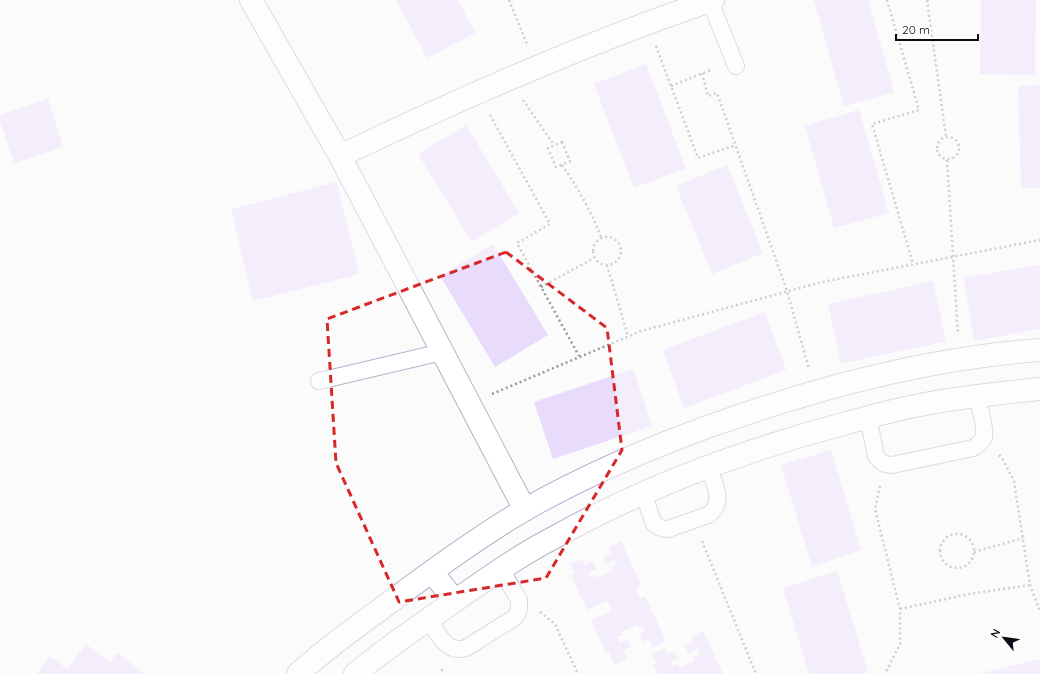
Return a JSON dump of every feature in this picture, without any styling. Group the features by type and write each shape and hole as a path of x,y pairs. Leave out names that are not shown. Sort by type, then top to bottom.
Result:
{"street":[{"path":"251,0 340,156 525,510"},
{"path":"340,156 509,78 647,23 712,0"},
{"path":"298,674 357,627 479,538 525,510 580,481 633,457 673,440 742,415 853,381 959,360 1022,351 1040,350"},
{"path":"355,674 429,618 501,569 553,537 643,492 708,466 805,434 921,404 1040,389"},
{"path":"432,572 455,601"}],"lane":[{"path":"712,0 735,63"},
{"path":"319,381 442,352"},
{"path":"868,418 878,460 887,465 892,465 973,448 978,445 982,441 984,431 977,396"},
{"path":"643,492 654,524 663,529 708,515 716,508 718,497 708,466"},
{"path":"429,618 448,646 460,649 466,648 514,618 518,613 519,600 501,569"}],"path":[{"path":"509,0 536,67"},
{"path":"887,0 919,110 872,124 913,264"},
{"path":"927,0 946,137"},
{"path":"647,23 698,158 736,145"},
{"path":"671,86 702,73 735,63"},
{"path":"702,73 708,96 717,93 736,145 787,291 815,392"},
{"path":"509,78 554,145"},
{"path":"477,92 550,224 517,243 579,356"},
{"path":"946,137 953,138 958,142 960,148 959,154 954,159 947,160 941,158 938,152 937,146 940,140 946,137"},
{"path":"562,142 570,161 556,167 548,148 554,145 562,142"},
{"path":"947,160 959,360"},
{"path":"562,165 573,180 593,216 601,237"},
{"path":"608,236 614,238 621,248 621,254 618,260 613,264 602,264 594,258 592,252 593,246 601,237 608,236"},
{"path":"470,403 641,331 822,282 1040,240"},
{"path":"541,287 594,258"},
{"path":"607,265 628,336"},
{"path":"982,441 1002,458 1014,481 1030,585 1040,611"},
{"path":"885,674 900,644 900,610 875,509 880,486 892,465"},
{"path":"694,520 756,674"},
{"path":"954,534 962,534 973,544 974,552 972,559 967,565 960,568 952,568 945,564 941,557 940,550 942,542 947,537 954,534"},
{"path":"974,552 1023,538"},
{"path":"900,610 969,594 1030,585"},
{"path":"519,600 532,606 555,624 578,674"}],"highlighted area":[{"path":"506,252 607,328 622,450 546,578 399,602 336,463 327,319"}],"building":[{"path":"396,0 458,0 475,33 427,58"},
{"path":"814,0 868,0 894,92 844,106"},
{"path":"981,0 1036,0 1035,75 980,74"},
{"path":"646,64 686,168 634,188 594,84"},
{"path":"1040,85 1040,188 1021,188 1018,86"},
{"path":"48,99 63,147 14,163 0,121 0,115"},
{"path":"859,110 889,213 834,228 805,126"},
{"path":"466,125 519,213 472,242 418,154"},
{"path":"727,165 763,253 712,274 676,186"},
{"path":"337,182 359,274 253,301 231,209"},
{"path":"493,244 548,335 495,367 440,276"},
{"path":"1040,265 1040,329 974,341 964,278"},
{"path":"933,281 946,341 841,364 828,304"},
{"path":"765,312 786,370 684,408 663,350"},
{"path":"633,369 652,426 553,459 534,402"},
{"path":"831,450 861,550 812,566 781,465"},
{"path":"621,541 641,585 636,588 640,598 645,596 666,641 653,647 649,639 643,642 639,633 645,631 643,626 638,628 637,625 621,632 623,635 617,637 620,643 627,639 631,647 623,650 627,659 614,665 609,652 606,653 591,620 612,611 607,601 587,610 571,575 575,574 570,564 582,559 585,565 593,561 596,569 588,572 591,577 595,575 597,578 612,571 611,567 617,565 614,560 606,564 603,557 611,553 609,547"},
{"path":"837,571 868,672 862,674 809,674 783,588"},
{"path":"703,631 723,674 658,674 653,665 657,664 652,654 665,648 668,654 675,651 679,658 671,661 673,666 678,664 679,668 695,661 693,657 699,655 697,649 688,653 685,646 693,643 691,637"},
{"path":"86,644 110,662 117,653 145,674 37,674 50,656 67,669"},
{"path":"1040,659 1040,674 982,674 982,673"}]}
